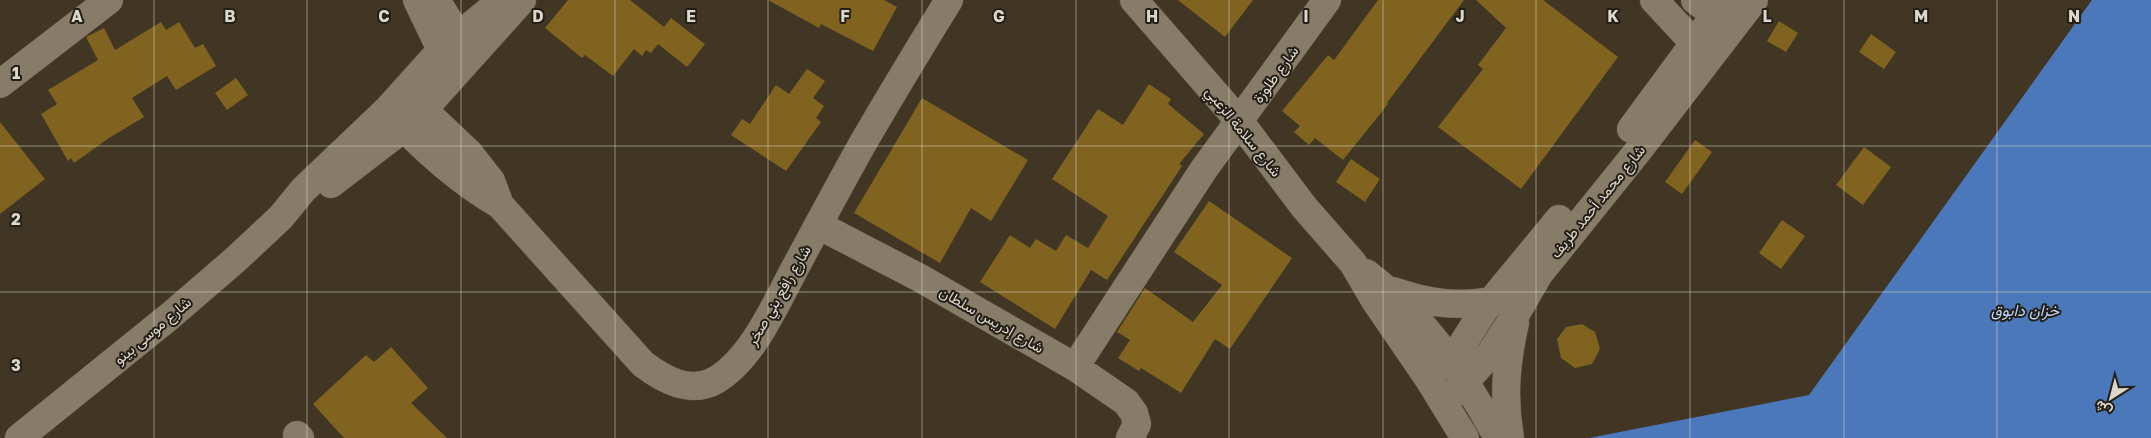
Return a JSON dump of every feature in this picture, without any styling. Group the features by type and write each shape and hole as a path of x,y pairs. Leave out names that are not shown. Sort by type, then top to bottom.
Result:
{"street":[{"path":"0,84 109,0"},
{"path":"417,0 458,53"},
{"path":"436,0 458,53"},
{"path":"458,53 502,0"},
{"path":"458,53 522,0"},
{"name":"شارع رافع بني صخر","path":"404,110 474,190 500,205 643,364 666,380 684,385 700,385 715,381 732,368 765,322 863,143 949,0"},
{"name":"شارع سلامة الزعبي","path":"1134,0 1240,122 1304,207 1353,263 1374,299 1428,378 1465,438"},
{"name":"شارع طلوزة","path":"1074,367 1204,169 1327,0"},
{"path":"1654,0 1701,51"},
{"name":"شارع محمد أحمد طريف","path":"1444,403 1490,354 1539,274 1638,151 1701,51 1717,10 1754,0"},
{"name":"شارع محمد أحمد طريف","path":"1428,378 1460,348 1492,302 1626,137 1701,51"},
{"name":"شارع موسى بينو","path":"19,438 170,316 281,217 312,199 404,110 458,53"},
{"name":"شارع إدريس سلطان","path":"818,225 920,278 1074,367 1126,402 1134,413 1137,424 1130,438"},
{"name":"شارع سلامة الزعبي","path":"1353,263 1388,290 1411,311 1466,381 1498,438"},
{"path":"1388,290 1421,301 1445,305 1492,302"},
{"path":"1510,438 1504,389 1510,344 1517,312"}],"water":[{"name":"خزان دابوق","path":"2092,0 2151,0 2151,438 1589,438 1809,395"}],"building":[{"path":"568,0 630,0 664,27 671,18 705,44 687,67 658,44 651,53 646,50 642,56 634,49 613,76 585,55 582,58 545,28"},
{"path":"768,0 884,0 897,7 873,51 821,24 819,28"},
{"path":"1178,0 1253,0 1225,37"},
{"path":"1378,0 1464,0 1388,104 1343,160 1315,138 1309,145 1294,132 1300,126 1282,111 1328,55 1334,60"},
{"path":"1476,0 1543,0 1618,57 1521,189 1438,127 1483,69 1478,65 1506,28"},
{"path":"1779,21 1798,33 1786,52 1767,41"},
{"path":"161,22 166,30 179,22 195,48 203,44 216,66 176,90 167,76 132,98 144,117 109,138 74,163 71,158 68,161 41,114 57,104 48,90 98,60 86,37 104,28 115,50"},
{"path":"1871,34 1896,52 1884,69 1859,52"},
{"path":"807,69 825,81 813,98 824,106 816,118 821,122 786,171 731,135 742,119 750,124 776,85 789,94"},
{"path":"236,78 248,95 227,110 215,93"},
{"path":"1149,84 1171,99 1168,104 1204,134 1179,164 1182,166 1107,280 1091,270 1055,329 980,282 1010,235 1030,248 1036,239 1056,251 1066,235 1088,248 1108,216 1052,179 1098,109 1123,125"},
{"path":"922,98 1028,160 991,221 971,208 940,263 854,213"},
{"path":"0,122 45,179 0,214"},
{"path":"1695,140 1712,152 1682,194 1665,182"},
{"path":"1864,147 1891,167 1863,205 1836,185"},
{"path":"1351,159 1380,179 1365,202 1336,182"},
{"path":"1209,201 1292,258 1230,349 1215,339 1181,393 1141,368 1139,371 1118,358 1130,340 1117,332 1145,288 1193,322 1222,285 1174,252"},
{"path":"1782,220 1805,236 1781,269 1759,253"},
{"path":"1582,324 1595,332 1600,349 1592,364 1575,368 1561,358 1557,339 1566,327"},
{"path":"391,347 428,388 411,403 447,438 344,438 313,404 366,355 374,362"}]}
